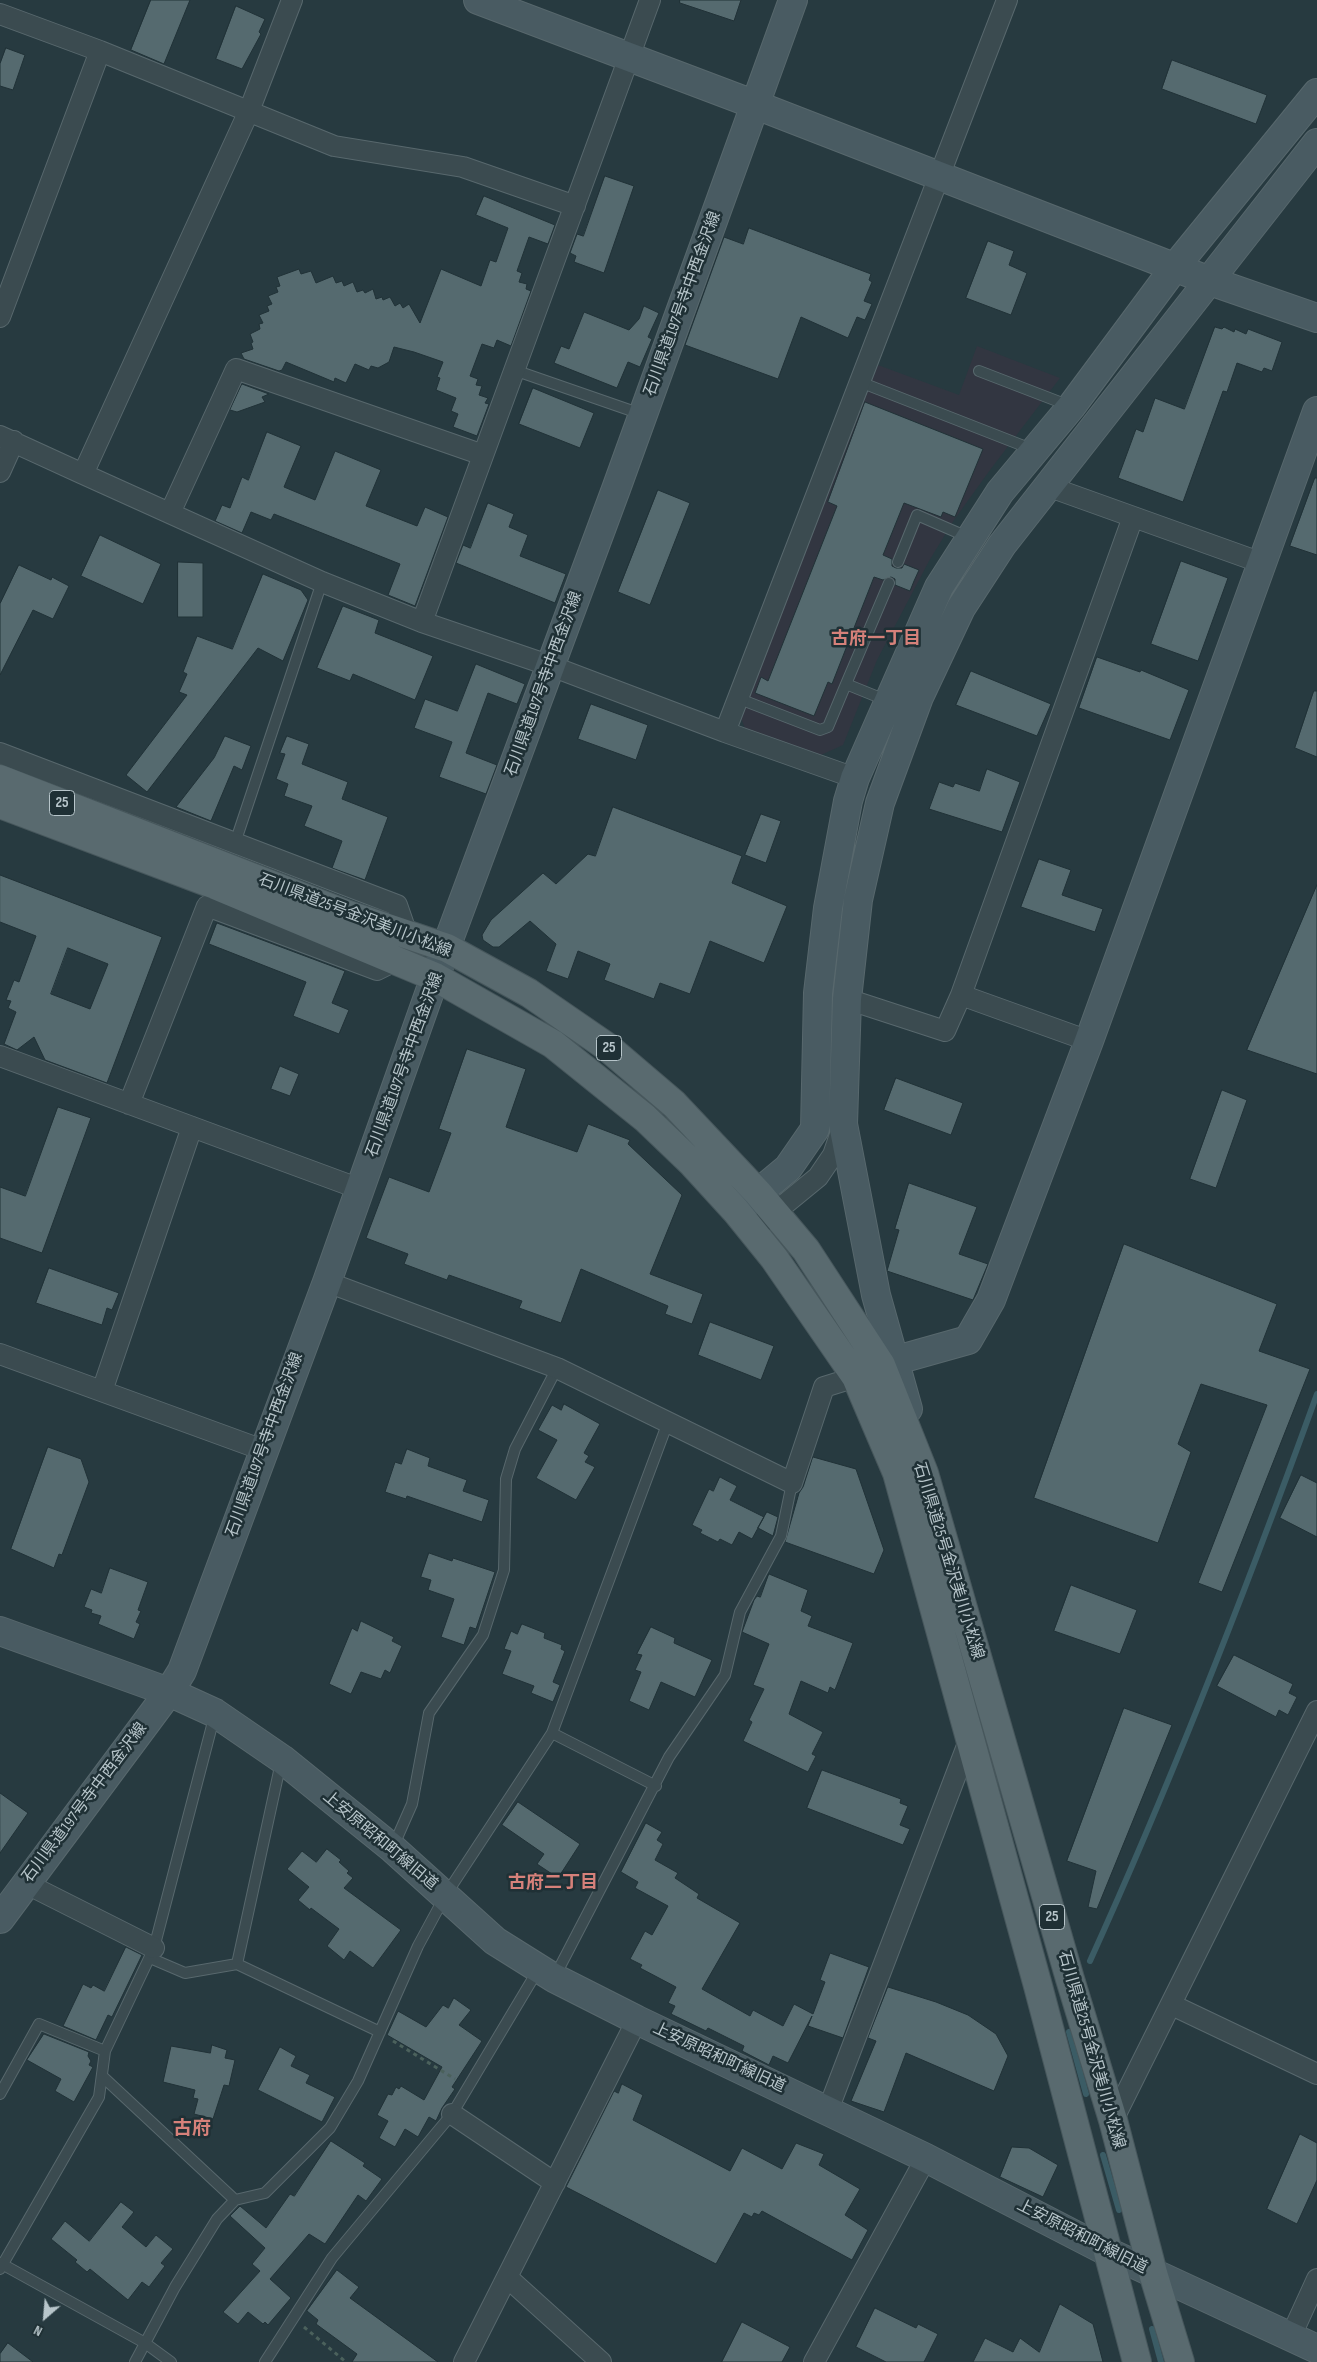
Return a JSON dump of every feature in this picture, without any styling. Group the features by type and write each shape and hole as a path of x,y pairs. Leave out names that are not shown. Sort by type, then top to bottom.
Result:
{"main road":[{"name":"25","path":"0,779 119,838"},
{"name":"25","path":"0,804 119,838"},
{"name":"石川県道25号金沢美川小松線","path":"119,838 447,948 529,993 606,1046 674,1104 766,1203 806,1250 888,1362 924,1472 1070,1979 1113,2120 1153,2273 1180,2362"},
{"name":"石川県道25号金沢美川小松線","path":"119,838 215,885 435,977 552,1044 645,1118 693,1164 774,1258 856,1377 897,1473 1038,1986 1137,2362"}],"street":[{"path":"83,474 249,111 292,0"},
{"path":"478,0 756,104 1210,280 1317,318"},
{"path":"422,622 650,0"},
{"name":"石川県道197号寺中西金沢線","path":"0,1919 182,1672 327,1282 435,977 551,666 794,0"},
{"path":"725,732 1007,0"},
{"path":"0,14 100,51 334,146 463,167 575,206"},
{"path":"0,317 100,51"},
{"path":"766,1203 815,1129 818,993 828,908 848,801 855,778 939,587 1000,492 1071,407 1176,267 1317,93"},
{"path":"888,1362 844,1124 847,999 858,900 880,803 919,697 961,608 1002,545 1317,143"},
{"path":"170,513 236,369 483,455"},
{"path":"327,1282 556,1368 792,1483 824,1387 856,1377 888,1362 968,1340 991,1300 1089,1041 1317,411"},
{"path":"0,472 7,439 322,582 422,622 551,666 725,732 855,778"},
{"path":"1047,486 1262,563"},
{"path":"847,999 946,1031 1132,516"},
{"path":"0,753 397,904 406,934"},
{"path":"129,1104 206,906 377,970 395,961"},
{"path":"960,995 1089,1041"},
{"path":"0,1056 360,1189"},
{"path":"744,1221 766,1203 818,1177 833,1155 844,1124"},
{"path":"102,1391 192,1127"},
{"path":"0,1354 263,1450"},
{"name":"上安原昭和町線旧道","path":"0,1631 168,1692 215,1713 282,1759 392,1848 495,1941 546,1973 637,2020 926,2158 1108,2252 1317,2349"},
{"path":"1113,2120 1317,1711"},
{"path":"828,2110 970,1738"},
{"path":"25,1883 152,1953"},
{"path":"1172,2005 1316,2071"},
{"path":"464,2362 637,2020"},
{"path":"452,2114 556,2182"},
{"path":"814,2362 926,2158"},
{"path":"508,2278 602,2362"},
{"path":"1291,2336 1317,2279"}],"lane":[{"path":"514,370 643,414"},
{"path":"979,371 1071,407"},
{"path":"860,382 1035,450"},
{"path":"898,562 917,514 970,538"},
{"path":"234,843 322,582"},
{"path":"737,698 820,730 828,727 889,583"},
{"path":"846,684 888,702"},
{"path":"392,1848 412,1804 429,1713 484,1634 504,1570 506,1479 515,1450 556,1368"},
{"path":"135,2362 175,2287 218,2219 235,2200 265,2193 330,2128 358,2081 418,1946 445,1896 552,1733 668,1422"},
{"path":"265,2362 332,2258 452,2114 546,1973 656,1786 669,1757 725,1675 740,1612 781,1536 792,1483"},
{"path":"171,2362 145,2343 1,2265 99,2097 105,2051 152,1953 215,1713"},
{"path":"552,1733 656,1786"},
{"path":"237,1964 282,1759"},
{"path":"152,1953 184,1973 237,1964 380,2032"},
{"path":"0,2094 39,2024 105,2051"},
{"path":"102,2076 235,2200"}],"path":[{"path":"380,2032 469,2088"},
{"path":"293,2318 346,2362"}],"shaded area":[{"path":"977,346 1060,378 954,520 929,561 877,660 843,745 821,755 745,728 740,716 878,365 959,395"}],"building":[{"path":"151,0 190,0 164,64 131,50"},
{"path":"680,0 741,0 734,21 680,3"},
{"path":"236,6 265,19 259,32 261,34 242,69 216,59"},
{"path":"6,48 25,55 13,90 0,86 0,64"},
{"path":"1172,60 1267,95 1256,124 1162,89"},
{"path":"605,176 634,186 604,273 574,262 576,256 570,253 577,234 583,236"},
{"path":"484,196 555,225 548,244 529,237 517,271 522,273 519,282 527,284 526,289 531,291 511,346 497,340 494,348 482,344 470,376 478,379 476,385 482,386 479,395 488,398 485,403 489,404 477,436 453,427 458,414 451,411 456,398 436,390 440,378 437,377 443,362 414,352 394,347 389,362 378,368 371,366 369,370 355,364 346,383 335,378 334,382 286,362 282,370 279,371 244,359 241,353 253,349 250,334 260,329 259,324 263,323 259,315 269,311 267,306 272,304 268,296 278,292 276,287 280,286 277,277 299,269 301,274 311,271 316,283 333,276 336,283 342,281 344,286 353,282 357,292 363,290 365,293 373,289 376,299 382,297 383,300 390,297 395,306 400,303 403,308 409,304 420,323 441,269 481,286 490,260 496,262 508,228 476,215"},
{"path":"749,228 871,274 869,280 872,282 864,301 872,304 865,320 857,317 848,338 801,317 778,379 685,345 724,237 743,244"},
{"path":"988,241 1014,251 1009,265 1027,273 1011,315 966,298"},
{"path":"644,306 659,313 648,337 652,339 640,367 628,362 617,388 554,363 561,346 569,349 584,312 629,330 639,319"},
{"path":"1215,327 1222,329 1224,327 1234,332 1235,329 1246,334 1248,329 1282,342 1272,371 1264,368 1262,372 1237,363 1227,392 1223,391 1183,502 1118,478 1136,429 1143,432 1155,398 1184,409"},
{"path":"242,384 269,394 262,397 265,402 237,412 230,410"},
{"path":"533,388 594,413 580,448 519,424"},
{"path":"865,402 983,449 955,517 943,512 941,517 904,503 883,555 892,559 892,566 896,568 902,568 904,564 919,570 910,591 895,585 895,579 891,577 883,580 874,577 832,684 828,682 814,716 755,693 761,677 768,681 837,506 828,502"},
{"path":"267,432 301,446 284,487 315,500 335,451 381,470 366,506 417,526 425,507 448,517 415,606 388,595 400,564 274,514 271,520 251,512 242,533 215,521 222,505 230,508 242,477 248,480"},
{"path":"1315,478 1317,478 1317,555 1290,546"},
{"path":"658,490 690,503 650,605 618,592"},
{"path":"488,503 514,514 509,527 528,535 520,556 566,574 555,603 456,563 463,545 470,548"},
{"path":"100,535 161,564 143,604 81,576"},
{"path":"1181,561 1228,578 1198,661 1151,644"},
{"path":"178,562 203,563 203,617 178,617"},
{"path":"19,565 51,580 52,577 69,586 53,619 33,610 0,675 0,604"},
{"path":"263,574 301,590 308,600 283,661 258,648 147,792 126,775 187,695 179,692 187,674 183,672 197,636 232,649"},
{"path":"343,606 379,620 375,633 433,656 415,700 353,674 350,681 317,668"},
{"path":"1097,657 1140,672 1141,670 1189,690 1170,740 1079,708"},
{"path":"476,664 525,684 517,704 488,693 466,753 497,765 486,794 439,777 452,742 414,728 425,699 457,711"},
{"path":"971,671 1051,704 1037,736 956,705"},
{"path":"1314,691 1317,691 1317,757 1295,748"},
{"path":"591,704 648,725 636,760 578,739"},
{"path":"225,736 251,746 242,770 234,766 211,821 176,807 214,758"},
{"path":"287,736 309,744 302,764 348,782 342,799 388,817 365,880 332,868 342,841 304,826 312,806 284,796 288,784 276,779 285,754 280,753"},
{"path":"987,769 1020,782 1002,832 929,809 939,782 953,787 955,783 979,791"},
{"path":"613,807 742,856 732,883 787,906 764,963 710,941 690,994 660,983 654,999 604,980 610,964 578,951 568,979 546,971 556,944 530,921 499,947 493,947 483,940 482,935 491,920 543,873 556,884 588,854 595,856"},
{"path":"761,814 781,821 766,863 745,855"},
{"path":"1039,859 1071,870 1062,895 1103,909 1095,932 1021,907"},
{"path":"0,875 162,937 107,1083 45,1060 34,1037 17,1050 4,1044 16,1012 8,1008 11,1001 6,1000 14,980 19,982 36,936 0,922","holes":["68,948 108,964 90,1009 51,994"]},
{"path":"1317,885 1317,1074 1247,1050"},
{"path":"217,923 345,971 332,1003 349,1010 339,1034 293,1016 306,982 209,944"},
{"path":"467,1049 526,1069 506,1127 577,1152 588,1124 630,1140 628,1144 682,1195 650,1274 703,1294 692,1324 665,1314 668,1306 581,1269 561,1323 519,1308 522,1301 449,1275 447,1280 404,1264 408,1254 366,1238 389,1177 429,1192 451,1133 439,1129"},
{"path":"280,1066 299,1074 290,1096 271,1089"},
{"path":"896,1078 963,1103 951,1135 884,1110"},
{"path":"1222,1090 1247,1100 1216,1188 1190,1179"},
{"path":"58,1107 91,1118 42,1253 0,1238 0,1187 25,1196"},
{"path":"909,1183 977,1207 959,1254 988,1264 973,1300 887,1271 899,1230 895,1229"},
{"path":"1124,1244 1277,1304 1259,1351 1310,1369 1222,1592 1198,1583 1267,1405 1201,1384 1178,1444 1191,1452 1158,1543 1034,1498"},
{"path":"49,1268 119,1293 112,1310 107,1308 102,1325 36,1303"},
{"path":"710,1322 774,1346 761,1380 698,1355"},
{"path":"564,1404 600,1424 584,1453 589,1456 585,1462 595,1467 576,1500 536,1478 557,1440 538,1430 552,1405 561,1410"},
{"path":"48,1447 81,1459 89,1482 62,1555 59,1554 54,1568 11,1549"},
{"path":"407,1449 430,1458 428,1466 467,1480 463,1491 489,1500 482,1522 407,1496 406,1499 385,1492 395,1462 401,1464"},
{"path":"813,1457 856,1469 884,1550 874,1574 785,1542 799,1493 803,1487"},
{"path":"1301,1475 1317,1483 1317,1537 1280,1518"},
{"path":"720,1477 737,1486 730,1500 764,1517 752,1539 739,1532 732,1545 720,1539 718,1542 700,1533 702,1530 692,1525 709,1489 713,1491"},
{"path":"767,1512 778,1517 773,1536 758,1528"},
{"path":"429,1553 452,1561 453,1558 495,1572 476,1629 470,1627 464,1645 441,1637 454,1599 428,1590 431,1580 421,1577"},
{"path":"110,1568 148,1582 138,1610 141,1611 136,1622 140,1624 134,1639 98,1624 101,1616 91,1613 92,1610 84,1607 91,1589 101,1593"},
{"path":"769,1574 808,1590 801,1611 812,1616 808,1626 853,1643 835,1690 830,1687 828,1693 801,1681 789,1714 823,1732 812,1754 816,1756 808,1772 743,1741 752,1722 749,1720 764,1689 753,1685 769,1644 742,1632 754,1600 757,1596 760,1597"},
{"path":"1071,1585 1137,1610 1120,1654 1054,1631"},
{"path":"361,1621 394,1637 392,1641 402,1646 390,1673 385,1670 381,1679 361,1672 351,1694 329,1684 352,1628 357,1631"},
{"path":"522,1624 545,1633 544,1638 562,1645 561,1649 565,1651 553,1682 560,1685 553,1702 531,1693 534,1686 502,1674 511,1651 504,1649 511,1631 517,1634"},
{"path":"651,1627 675,1638 674,1643 712,1660 695,1697 661,1682 649,1710 629,1701 641,1672 635,1670 642,1655 637,1654"},
{"path":"1234,1655 1293,1684 1289,1693 1297,1697 1288,1715 1279,1710 1276,1717 1217,1686"},
{"path":"1124,1708 1172,1725 1097,1909 1088,1907 1096,1871 1067,1861"},
{"path":"822,1770 901,1799 900,1803 908,1806 900,1825 910,1829 903,1845 807,1808"},
{"path":"0,1793 28,1813 0,1853"},
{"path":"518,1802 580,1844 558,1878 537,1864 544,1854 502,1825"},
{"path":"646,1823 662,1832 657,1840 663,1844 655,1860 678,1873 675,1878 699,1894 697,1898 740,1923 702,1989 750,2016 753,2010 783,2026 794,2004 813,2014 825,1982 820,1980 830,1953 869,1967 843,2038 808,2026 812,2016 788,2063 773,2056 769,2065 742,2051 744,2046 708,2028 706,2031 671,2014 675,2006 668,2003 676,1987 640,1968 642,1965 630,1959 645,1931 652,1935 668,1906 635,1888 638,1882 621,1872"},
{"path":"327,1849 341,1860 339,1862 349,1871 347,1873 353,1878 344,1888 401,1930 373,1968 350,1951 344,1960 327,1946 339,1929 298,1900 309,1887 287,1869 302,1851 316,1862"},
{"path":"126,1947 142,1955 112,2017 108,2015 96,2040 63,2026 83,1984 91,1988 93,1985 104,1991"},
{"path":"888,1987 936,2002 968,2015 996,2034 1008,2056 994,2091 906,2053 884,2112 851,2101 876,2041 868,2038"},
{"path":"454,1998 471,2010 459,2025 482,2041 452,2087 455,2089 436,2121 429,2117 418,2137 405,2129 395,2147 379,2138 388,2121 377,2115 388,2094 392,2095 396,2087 399,2089 401,2086 424,2100 442,2067 387,2035 398,2011 426,2027 443,2005 448,2008"},
{"path":"44,2034 89,2052 88,2056 91,2061 89,2065 93,2067 74,2102 55,2091 61,2079 27,2060"},
{"path":"212,2045 227,2050 225,2058 235,2060 229,2086 224,2085 213,2119 194,2114 198,2099 193,2098 195,2090 163,2082 171,2046 210,2053"},
{"path":"280,2047 296,2056 291,2066 310,2075 306,2083 335,2097 322,2122 258,2090"},
{"path":"622,2084 643,2095 633,2120 730,2171 742,2148 782,2169 796,2143 824,2154 819,2165 860,2189 845,2215 868,2230 852,2260 762,2211 759,2215 754,2213 752,2217 744,2213 716,2264 566,2187 614,2091 618,2093"},
{"path":"1300,2134 1317,2143 1317,2180 1297,2224 1267,2209"},
{"path":"331,2141 365,2163 363,2166 382,2179 366,2201 358,2195 325,2244 309,2234 270,2279 291,2298 268,2325 265,2322 263,2324 248,2312 238,2324 223,2312 260,2271 252,2264 265,2248 230,2216 240,2206 266,2228 290,2194 294,2196"},
{"path":"1012,2147 1029,2148 1058,2165 1043,2197 1000,2177"},
{"path":"121,2202 134,2212 122,2227 146,2247 156,2235 173,2249 161,2263 165,2266 149,2287 142,2282 128,2300 90,2269 87,2272 75,2262 77,2260 51,2239 65,2221 89,2241"},
{"path":"337,2270 359,2287 350,2298 438,2362 352,2362 357,2354 316,2324 318,2320 307,2311"},
{"path":"1060,2304 1093,2324 1103,2362 973,2362 985,2338 1013,2352 1020,2338 1039,2352"},
{"path":"875,2308 916,2328 918,2324 938,2334 924,2362 886,2362 856,2347"},
{"path":"742,2322 790,2347 782,2362 722,2362"},
{"path":"8,2343 33,2362 0,2362 0,2354"}],"waterway":[{"path":"1090,1961 1181,1751 1317,1394"},
{"path":"1069,2032 1086,2094"},
{"path":"1103,2155 1119,2210"},
{"path":"1152,2329 1161,2362"}],"district":[{"name":"古府一丁目","path":"876,639"},
{"name":"古府二丁目","path":"553,1883"},
{"name":"古府","path":"192,2129"}]}
